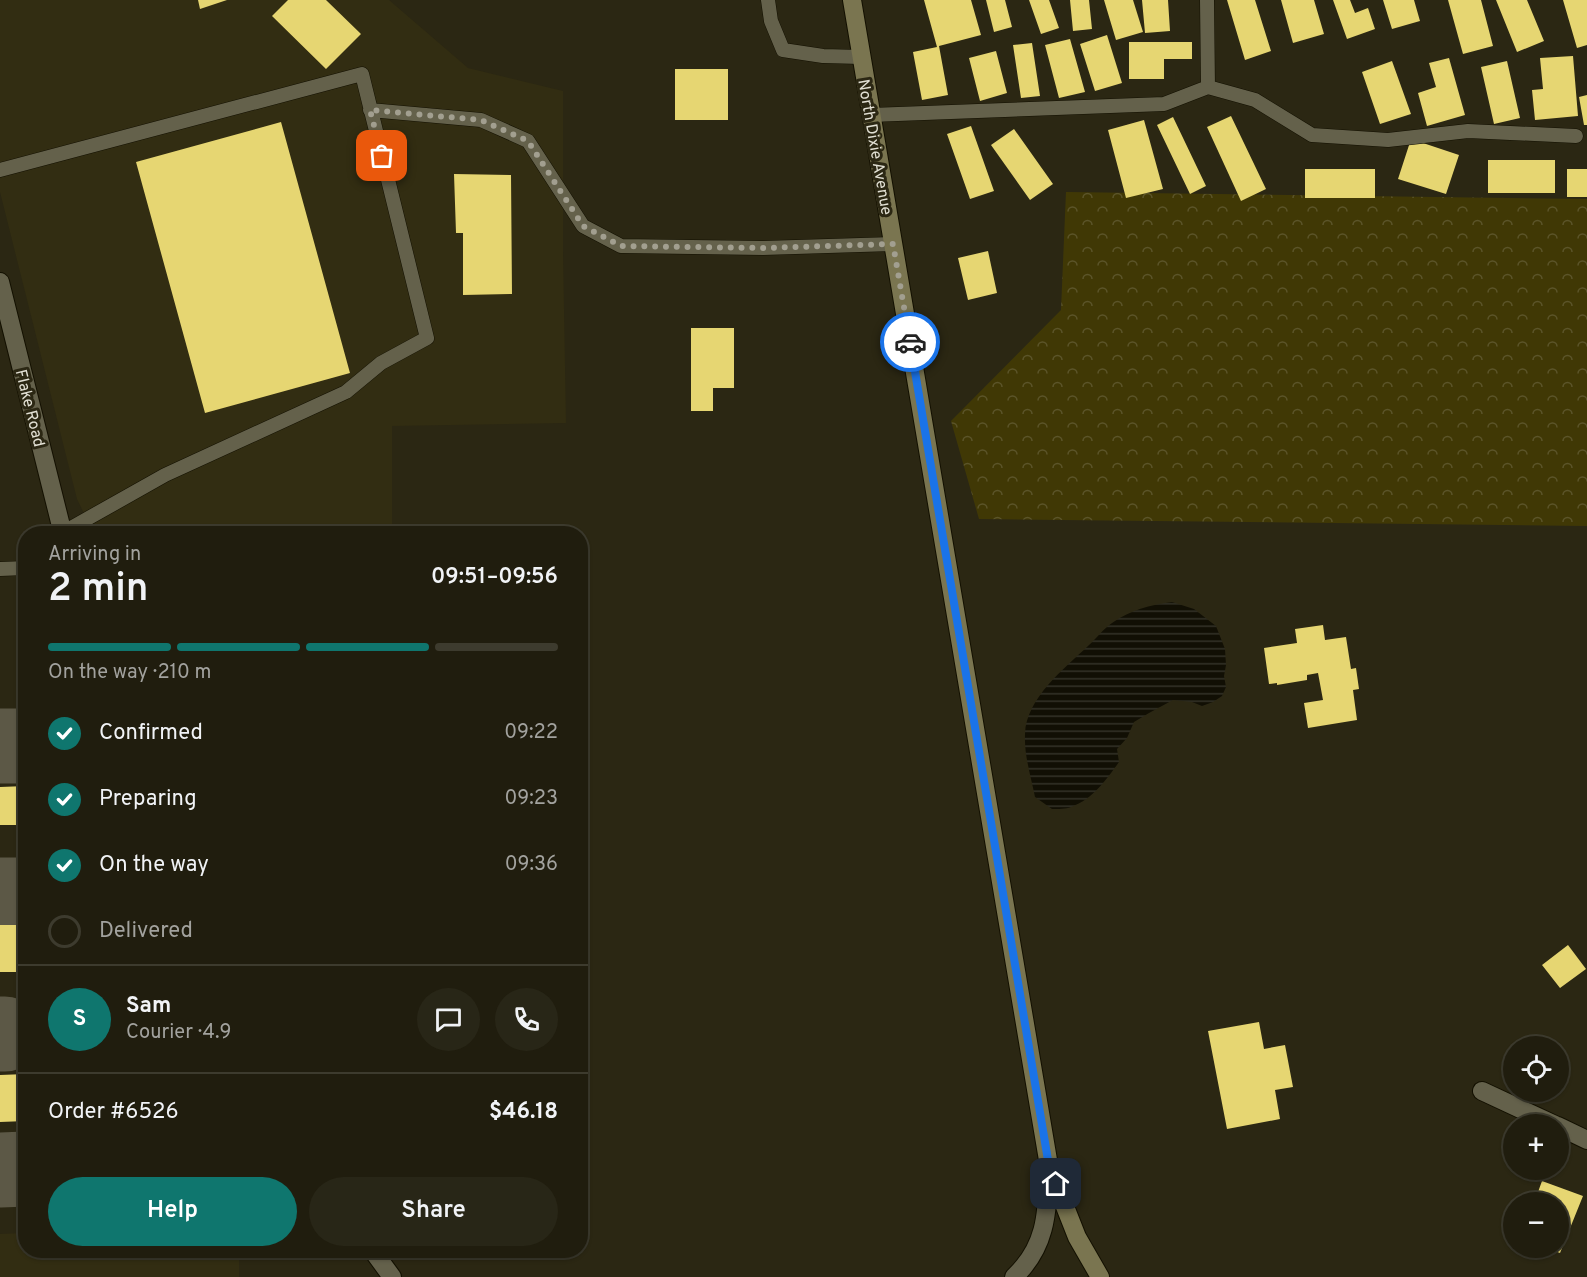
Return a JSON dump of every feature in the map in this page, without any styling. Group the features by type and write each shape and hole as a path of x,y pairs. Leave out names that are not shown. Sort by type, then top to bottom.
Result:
{"street":[{"name":"North Dixie Avenue","path":"852,0 1049,1166 1077,1237 1100,1277"},
{"name":"Flake Road","path":"0,282 60,526"},
{"path":"1482,1091 1531,1114"},
{"path":"1569,1132 1587,1140"},
{"path":"1014,1277 1035,1251 1042,1232 1047,1211 1049,1166"},
{"path":"378,1258 392,1277"}],"lane":[{"path":"768,0 771,21 783,50 823,56 861,57"},
{"path":"1207,0 1208,87"},
{"path":"0,170 362,74 427,338 381,363 346,392 165,475 74,526"},
{"path":"871,116 1164,104 1208,87 1255,100 1311,135 1388,140 1468,131 1576,136"},
{"path":"370,110 481,120 528,141 583,226 621,246 763,248 893,244"},
{"path":"0,569 18,568"}],"shaded area":[{"path":"0,0 389,0 468,68 563,91 566,423 392,426 392,526 90,526 77,499 0,192"},
{"path":"1172,602 1194,609 1216,626 1225,649 1226,687 1222,696 1202,706 1192,702 1173,700 1134,722 1127,738 1117,749 1119,762 1098,788 1079,804 1052,809 1035,797 1028,766 1025,734 1032,708 1058,674 1109,625 1133,611"},
{"path":"18,1233 18,1258 239,1258 239,1277 0,1277 0,1234"}],"green space":[{"path":"1066,192 1587,199 1587,526 979,519 951,421 1061,310"}],"building":[{"path":"198,0 227,0 200,9"},
{"path":"288,0 326,0 361,34 326,69 272,16"},
{"path":"924,0 971,0 981,35 939,46 948,95 922,100 913,52 937,47"},
{"path":"986,0 1005,0 1012,27 994,32"},
{"path":"1029,0 1049,0 1059,28 1041,34"},
{"path":"1070,0 1089,0 1092,29 1073,31"},
{"path":"1104,0 1133,0 1143,32 1116,40"},
{"path":"1142,0 1168,0 1170,31 1145,33"},
{"path":"1227,0 1255,0 1271,51 1245,60"},
{"path":"1281,0 1314,0 1324,34 1293,43"},
{"path":"1333,0 1350,0 1355,13 1368,8 1375,29 1347,39"},
{"path":"1383,0 1414,0 1420,21 1392,29"},
{"path":"1448,0 1481,0 1493,46 1463,54"},
{"path":"1496,0 1527,0 1544,41 1517,52"},
{"path":"1563,0 1587,0 1587,45 1577,48"},
{"path":"1107,35 1122,83 1095,91 1080,44"},
{"path":"1070,39 1085,92 1059,98 1045,45"},
{"path":"1129,42 1192,42 1192,59 1164,59 1164,79 1129,79"},
{"path":"1032,43 1040,96 1021,98 1013,45"},
{"path":"996,51 1007,93 980,101 969,58"},
{"path":"1573,56 1578,116 1535,120 1532,90 1543,89 1540,58"},
{"path":"1449,58 1465,115 1427,126 1418,93 1436,87 1429,63"},
{"path":"1392,61 1411,114 1380,124 1362,72"},
{"path":"1507,61 1520,118 1494,124 1481,67"},
{"path":"675,69 728,69 728,120 675,120"},
{"path":"1587,95 1587,125 1584,125 1579,97"},
{"path":"1231,116 1266,189 1241,201 1207,127"},
{"path":"1173,117 1206,186 1190,194 1157,125"},
{"path":"1144,120 1163,189 1126,198 1108,130"},
{"path":"281,122 350,373 205,413 136,162"},
{"path":"971,126 994,191 970,199 947,134"},
{"path":"1014,129 1053,184 1030,200 991,145"},
{"path":"1411,139 1459,155 1446,194 1398,179"},
{"path":"1488,160 1555,160 1555,193 1488,193"},
{"path":"1305,169 1375,169 1375,198 1305,198"},
{"path":"1567,169 1587,169 1587,197 1567,197"},
{"path":"454,174 511,175 512,294 463,295 463,233 456,233"},
{"path":"988,251 997,293 968,300 958,258"},
{"path":"691,328 734,328 734,388 713,388 713,411 691,411"},
{"path":"1323,625 1325,640 1346,637 1351,669 1356,668 1359,689 1353,690 1357,720 1308,728 1304,703 1323,700 1318,673 1307,675 1307,680 1277,685 1277,683 1269,684 1264,648 1297,643 1295,629"},
{"path":"18,786 18,825 0,825 0,787"},
{"path":"0,925 18,925 18,972 0,972"},
{"path":"1568,945 1586,969 1560,988 1542,965"},
{"path":"1259,1022 1264,1049 1285,1045 1293,1087 1275,1090 1280,1119 1227,1129 1208,1031"},
{"path":"18,1074 18,1121 0,1122 0,1075"},
{"path":"1542,1181 1583,1196 1569,1231 1569,1192 1538,1192"}],"taxiway":[{"path":"0,746 18,746"},
{"path":"0,895 18,895"},
{"path":"0,1034 5,1034"},
{"path":"0,1170 18,1169"}],"way so far":[{"path":"382,156 370,110 481,120 528,141 583,226 621,246 763,248 893,244 910,342"}],"route":[{"path":"910,342 1049,1166 1056,1184"}]}
